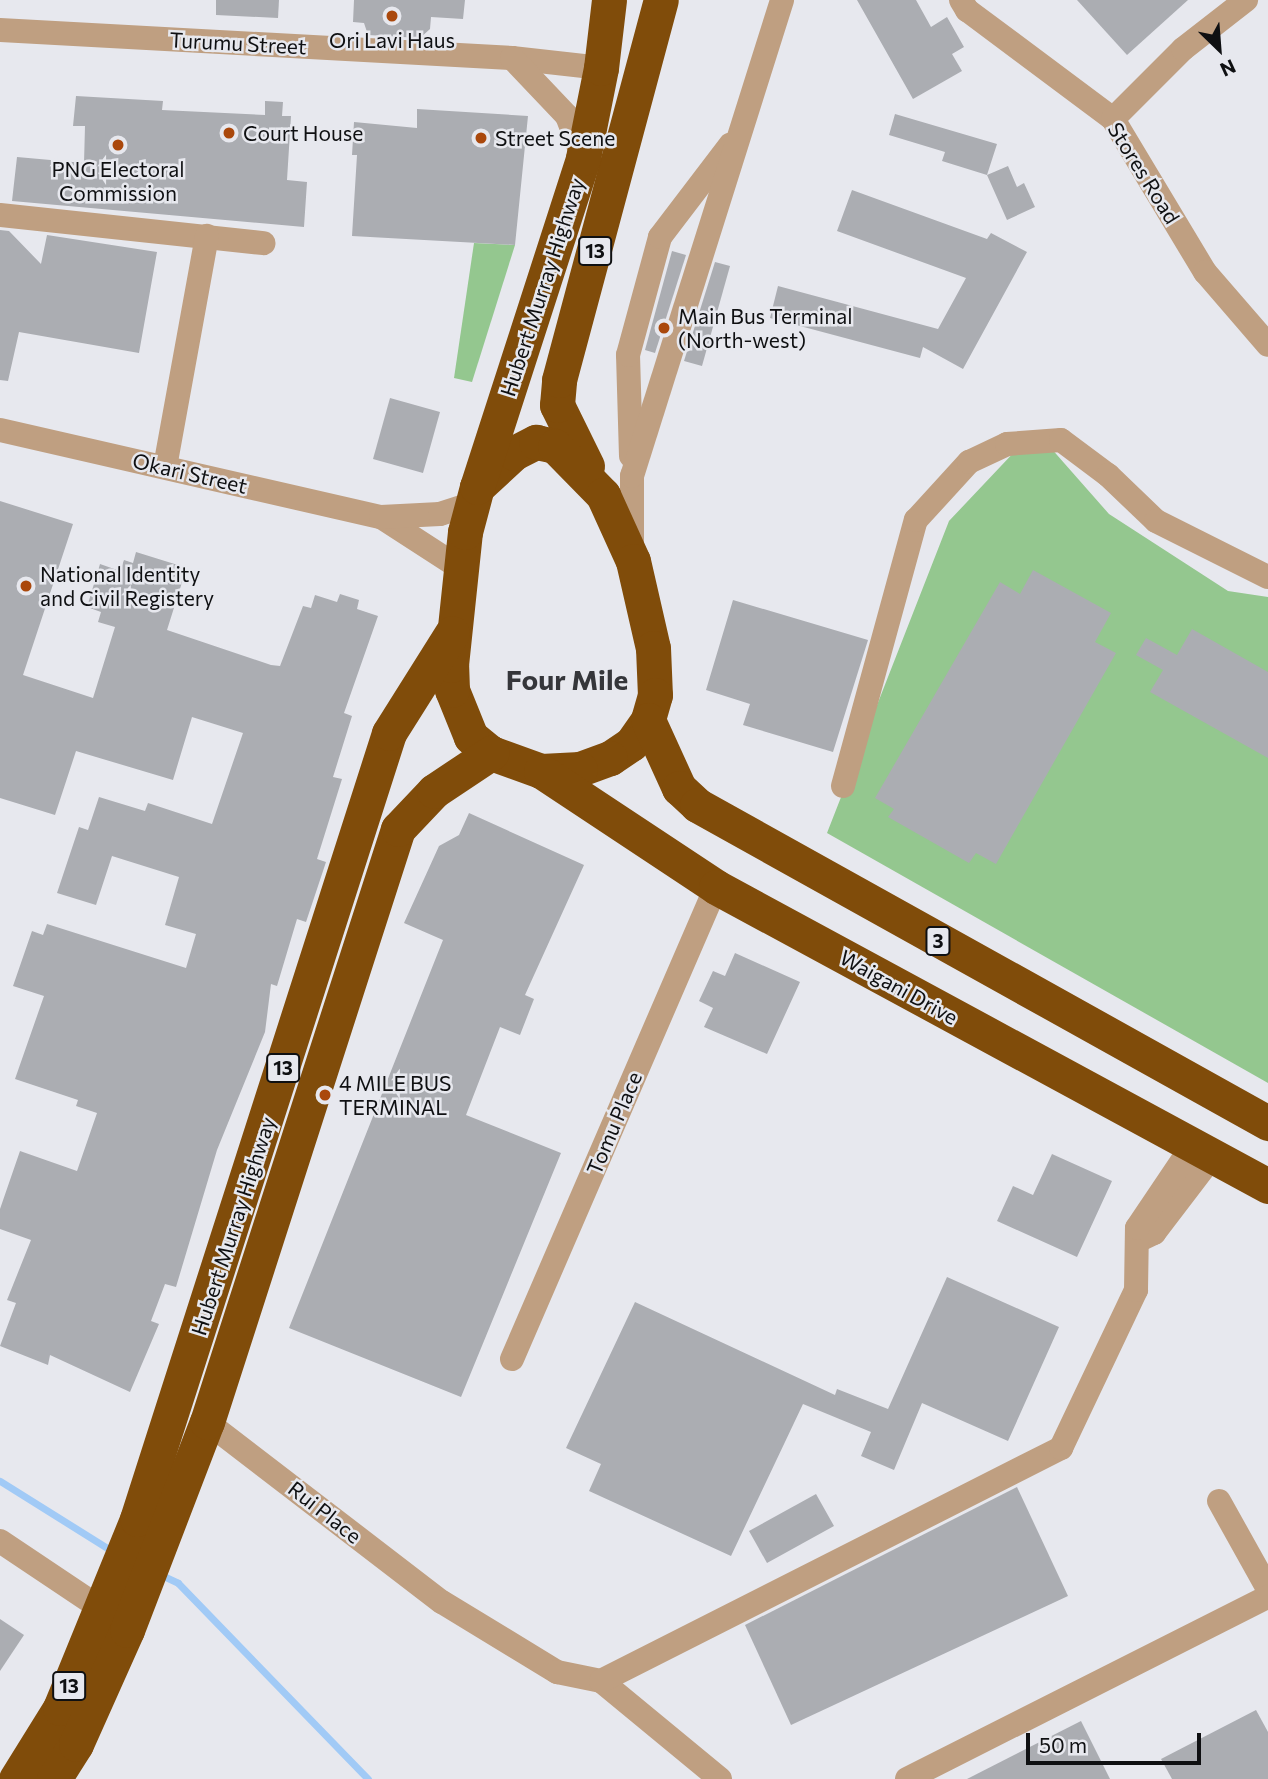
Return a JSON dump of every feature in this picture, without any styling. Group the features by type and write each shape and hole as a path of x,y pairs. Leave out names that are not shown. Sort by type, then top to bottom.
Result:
{"highway":[{"name":"Hubert Murray Highway","path":"475,495 583,158 601,68 608,0"},
{"name":"Hubert Murray Highway","path":"603,495 557,405 559,380 661,0"},
{"name":"13","path":"536,442 555,446 603,495 633,561 653,648 655,695 648,720 631,744 610,758 580,769 541,771 491,753 471,737 452,690 454,630 475,495 514,453 536,442"},
{"name":"Hubert Murray Highway","path":"150,1525 389,733 454,630"},
{"name":"3","path":"648,720 679,788 697,805 1268,1123"},
{"name":"Hubert Murray Highway","path":"16,1779 60,1708 118,1595 150,1525 207,1422 398,829 433,792 491,753"},
{"name":"Waigani Drive","path":"541,771 716,887 1268,1186"},
{"name":"Hubert Murray Highway","path":"54,1779 76,1744 118,1595"}],"street":[{"path":"632,476 782,0"},
{"name":"Stores Road","path":"961,0 967,10 1113,119 1205,272 1268,345"},
{"path":"1113,119 1183,49 1246,0"},
{"name":"Turumu Street","path":"0,30 512,58 601,68"},
{"path":"512,58 567,116 583,158"},
{"path":"633,561 628,355 660,237 741,131"},
{"path":"0,215 264,243"},
{"path":"165,467 207,236"},
{"name":"Okari Street","path":"0,430 381,517 440,514 475,495"},
{"path":"843,786 916,520 969,462 1007,444 1061,440 1108,475 1156,522 1268,577"},
{"name":"Okari Street","path":"381,517 463,570"},
{"name":"Tomu Place","path":"512,1359 716,887"},
{"path":"720,1779 601,1681 1060,1448 1136,1290 1137,1228 1202,1152"},
{"name":"Rui Place","path":"207,1422 442,1602 557,1672 601,1681"},
{"path":"1219,1501 1268,1590"},
{"path":"0,1541 118,1595"},
{"path":"906,1779 1268,1597"}],"green space":[{"path":"474,243 515,245 472,382 454,378"},
{"path":"1035,430 1109,514 1228,591 1268,597 1268,1083 827,833 949,521"}],"building":[{"path":"216,0 279,0 278,18 216,15"},
{"name":"Ori Lavi Haus","path":"354,0 465,0 463,19 431,17 430,29 420,38 368,35 364,23 353,22"},
{"path":"857,0 916,0 931,27 947,17 964,47 952,54 962,71 913,99"},
{"path":"1077,0 1188,0 1127,55"},
{"path":"76,96 163,101 162,110 265,115 265,101 283,102 282,116 291,116 287,180 307,182 304,227 12,201 17,157 84,163 85,126 73,126"},
{"path":"417,109 528,116 515,245 352,236 357,155 352,155 354,122 417,128"},
{"path":"895,114 997,144 987,175 942,161 945,152 889,135"},
{"path":"1008,166 1017,187 1024,183 1035,207 1007,220 987,175"},
{"path":"852,190 987,239 991,233 1027,252 963,369 923,347 920,358 770,318 778,286 938,329 966,278 837,231"},
{"path":"0,230 9,231 41,264 47,235 157,252 139,353 19,332 8,381 0,380"},
{"path":"672,251 686,255 655,353 645,350"},
{"path":"715,262 730,266 702,366 684,361"},
{"path":"390,398 440,412 423,473 373,459"},
{"path":"0,501 73,524 23,675 93,698 115,627 98,622 101,612 87,607 100,564 120,571 124,560 133,563 136,552 181,566 179,574 184,576 167,630 271,665 280,666 303,606 311,608 315,595 337,602 340,594 359,600 357,609 378,616 344,713 352,716 333,777 342,779 317,859 326,862 306,922 297,919 277,986 271,984 265,1032 217,1150 176,1287 165,1284 151,1321 159,1324 130,1392 50,1355 48,1365 0,1346 16,1303 7,1300 31,1240 0,1229 0,1209 20,1151 77,1171 97,1113 76,1106 78,1100 15,1079 44,996 13,986 32,931 43,935 47,924 186,968 196,934 165,925 179,877 112,856 96,905 57,893 79,827 88,830 99,797 145,811 148,803 212,824 243,733 192,717 173,780 76,751 55,815 0,798"},
{"path":"1033,570 1111,613 1095,642 1116,653 996,864 976,853 969,863 888,817 894,809 875,798 1000,582 1020,594"},
{"path":"733,600 868,640 833,752 743,725 750,704 706,690"},
{"path":"1192,629 1268,672 1268,758 1150,692 1163,670 1136,655 1146,638 1177,655"},
{"path":"469,813 584,865 525,995 534,999 520,1035 500,1027 466,1115 561,1153 461,1397 289,1328 443,940 404,923 439,846 459,835"},
{"path":"735,953 800,982 767,1054 704,1027 713,1008 699,1001 713,971 725,976"},
{"path":"1052,1154 1112,1181 1077,1257 997,1221 1013,1186 1033,1195"},
{"path":"947,1277 1059,1327 1008,1441 922,1403 894,1470 861,1456 871,1432 803,1404 731,1556 589,1491 601,1464 566,1448 635,1302 835,1395 837,1389 888,1409"},
{"path":"1017,1487 1068,1596 791,1725 745,1625"},
{"path":"816,1494 834,1526 767,1563 749,1531"},
{"path":"0,1619 24,1635 0,1671"},
{"path":"1256,1710 1268,1732 1268,1779 1172,1779 1161,1759"},
{"path":"1081,1721 1110,1779 967,1779"}],"waterway":[{"path":"0,1481 112,1551"},
{"path":"157,1573 178,1583 368,1779"}],"place":[{"name":"Ori Lavi Haus","path":"392,16"},
{"name":"Court House","path":"229,133"},
{"name":"Street Scene","path":"481,138"},
{"name":"PNG Electoral Commission","path":"118,145"},
{"name":"Main Bus Terminal (North-west)","path":"664,328"},
{"name":"National Identity and Civil Registery","path":"26,586"},
{"name":"4 MILE BUS TERMINAL","path":"325,1095"}],"district":[{"name":"Four Mile","path":"567,679"}]}
